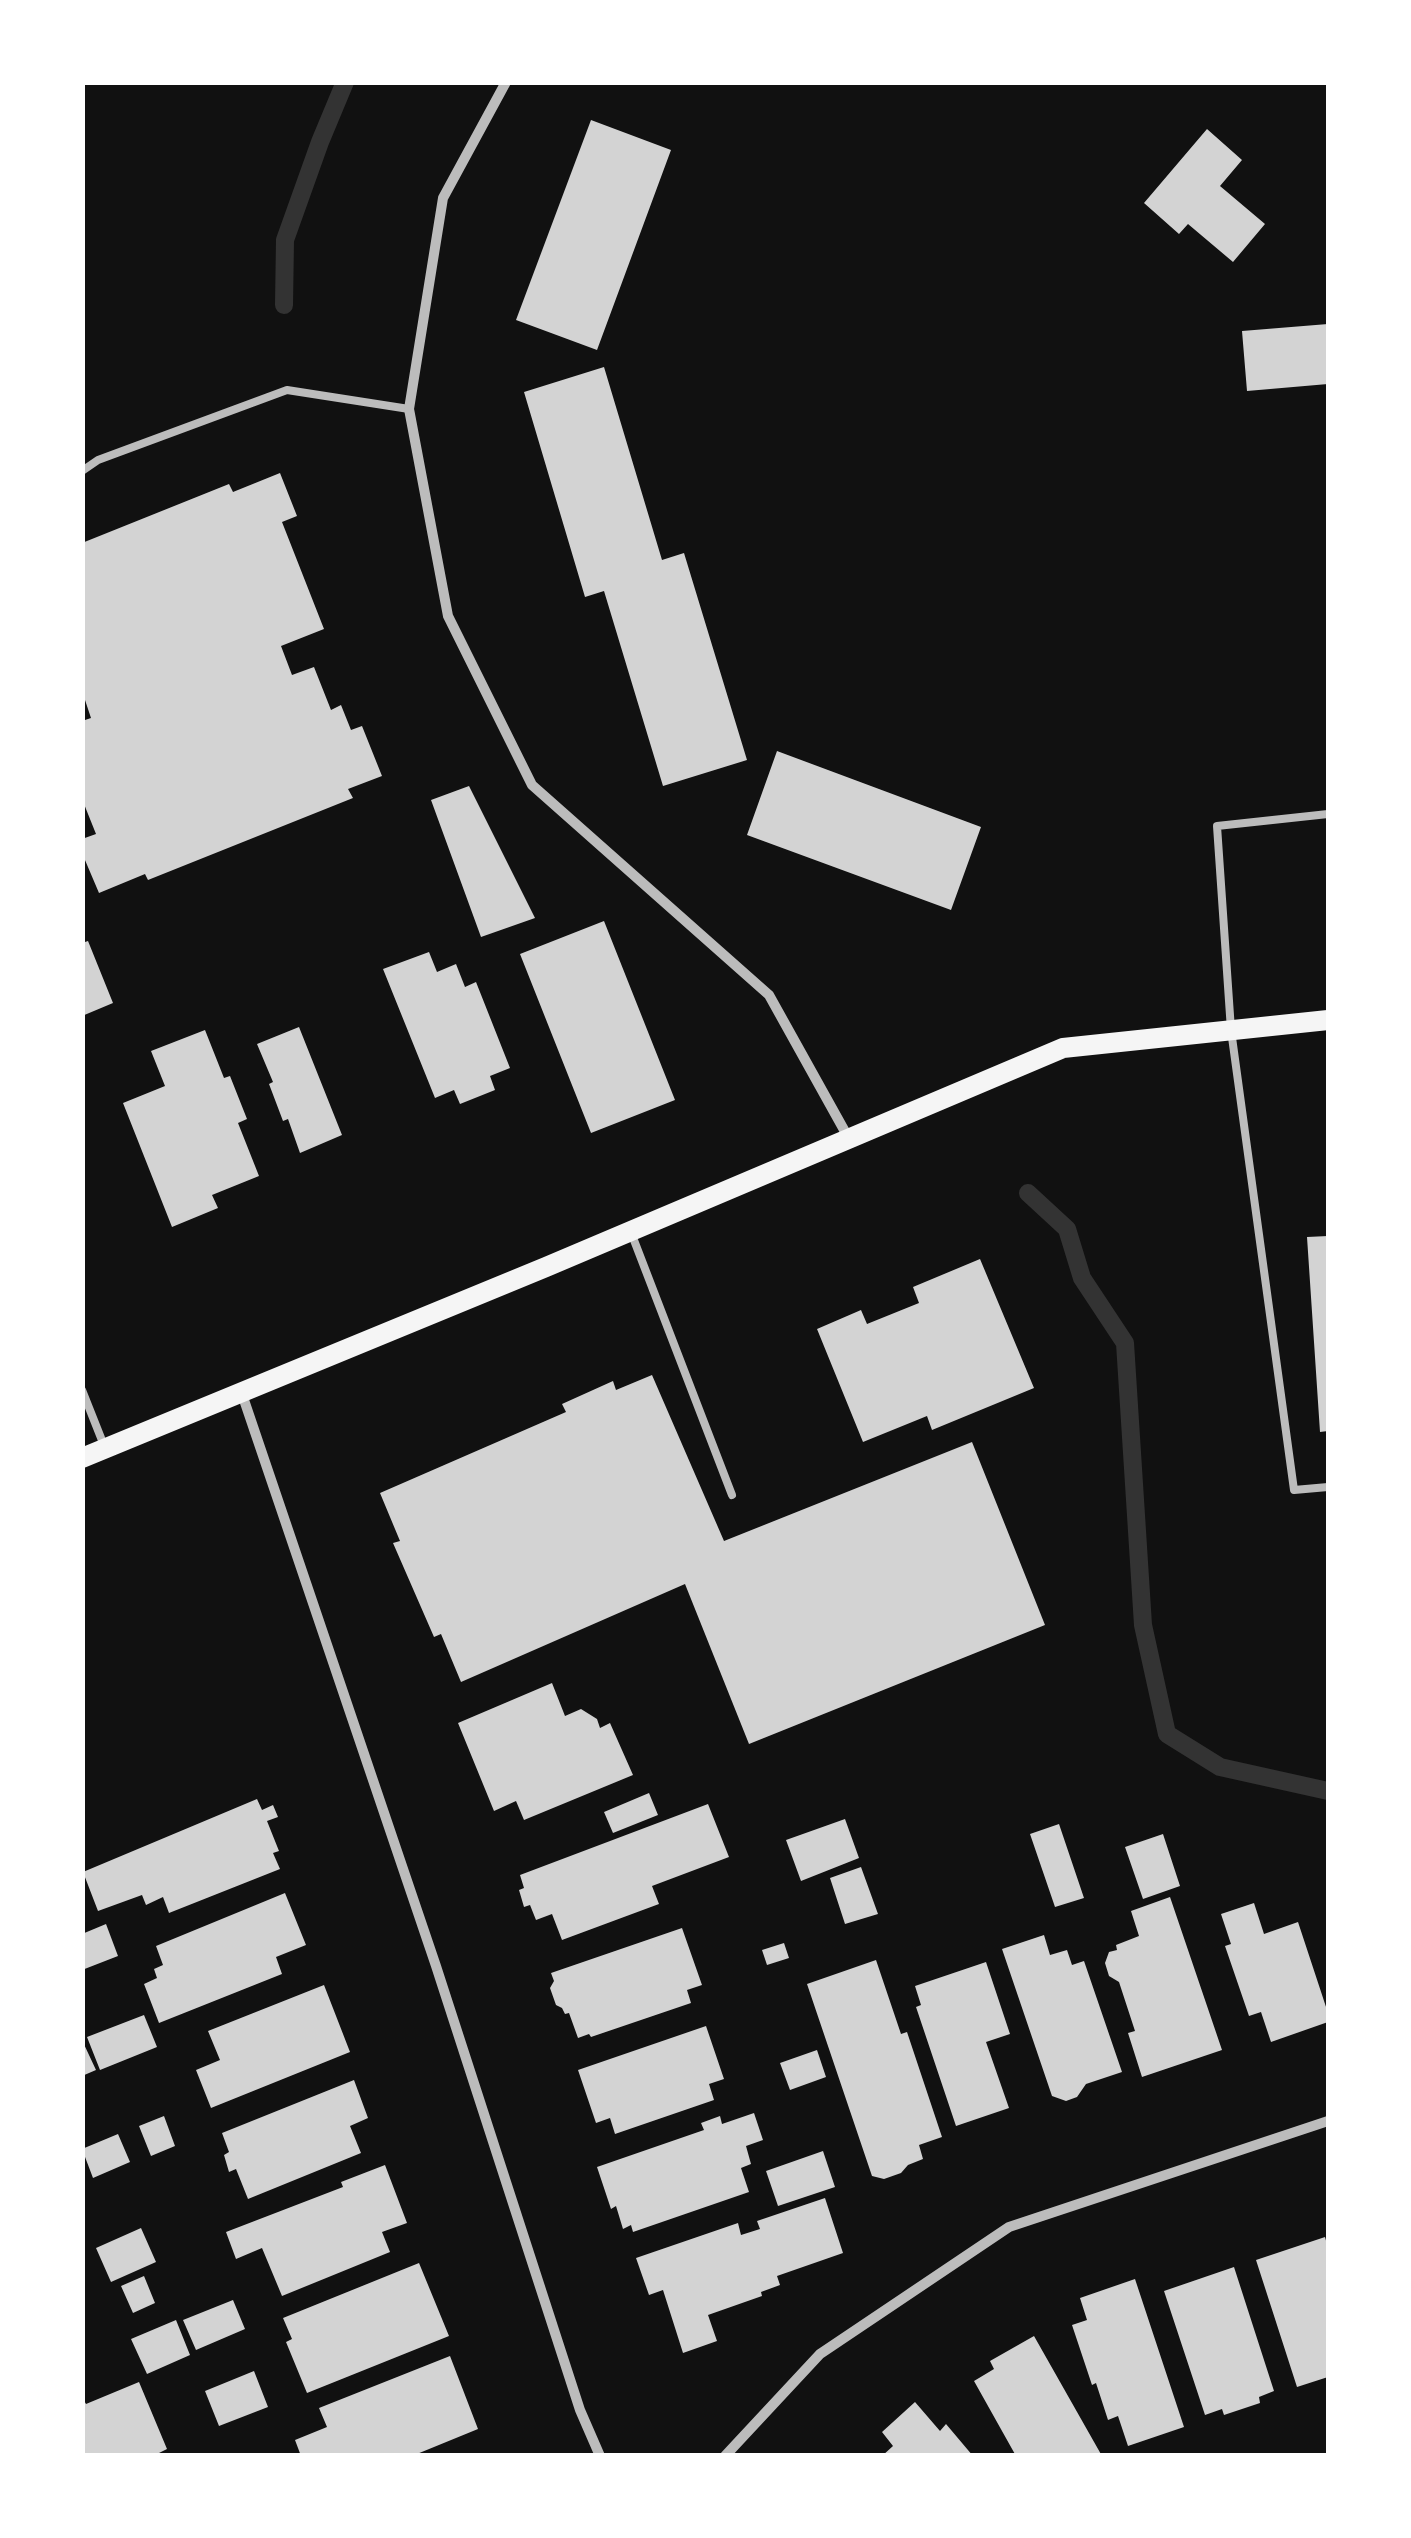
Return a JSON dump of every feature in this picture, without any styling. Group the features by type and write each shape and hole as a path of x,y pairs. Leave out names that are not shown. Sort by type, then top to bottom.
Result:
{"main road":[{"path":"82,1458 1063,1048 1328,1020"}],"street":[{"path":"506,82 442,198 409,409 448,616 532,785 770,995 848,1137"},
{"path":"242,1391 430,1947 580,2410 600,2456"},
{"path":"726,2456 820,2354 1009,2227 1328,2121"}],"lane":[{"path":"82,471 98,460 287,390 409,409"},
{"path":"1328,814 1217,826 1231,1030 1294,1490 1328,1487"},
{"path":"630,1230 732,1495"},
{"path":"82,1390 105,1448"}],"building":[{"path":"591,120 671,150 597,350 516,320"},
{"path":"1207,129 1242,160 1220,186 1265,224 1233,262 1188,224 1179,234 1144,203"},
{"path":"1328,324 1328,384 1247,391 1242,331"},
{"path":"604,367 662,560 684,553 747,760 663,786 604,591 585,597 524,392"},
{"path":"280,473 297,516 282,522 324,629 281,646 292,675 314,667 331,710 341,705 351,730 362,726 382,776 348,789 353,798 148,880 145,874 99,893 82,853 82,839 96,834 82,799 82,721 91,718 85,700 82,701 82,543 229,484 233,492"},
{"path":"777,751 981,827 951,910 747,835"},
{"path":"469,786 535,918 481,937 431,800"},
{"path":"604,921 675,1100 591,1133 520,954"},
{"path":"88,941 113,1003 82,1016 82,943"},
{"path":"429,952 437,972 456,964 465,987 476,982 510,1068 490,1076 495,1090 460,1104 454,1090 435,1098 383,969"},
{"path":"299,1027 342,1135 300,1153 288,1119 283,1121 269,1084 273,1082 257,1044"},
{"path":"205,1030 224,1078 230,1076 247,1119 238,1123 259,1176 212,1195 218,1208 172,1227 123,1103 165,1086 151,1051"},
{"path":"1328,1236 1328,1431 1320,1432 1307,1237"},
{"path":"980,1259 1034,1388 932,1430 927,1416 863,1442 817,1329 861,1310 867,1324 919,1303 913,1287"},
{"path":"652,1375 724,1541 972,1442 1045,1625 749,1744 685,1584 461,1682 441,1634 434,1637 393,1543 400,1541 380,1493 566,1412 562,1404 613,1381 616,1390"},
{"path":"552,1683 565,1716 581,1709 597,1719 600,1728 610,1723 633,1775 524,1820 516,1801 494,1811 458,1723"},
{"path":"649,1793 658,1815 613,1833 604,1812"},
{"path":"257,1799 262,1810 273,1805 278,1817 267,1821 279,1851 273,1853 280,1869 169,1913 163,1897 146,1905 142,1895 98,1911 83,1872"},
{"path":"708,1804 729,1857 652,1886 659,1904 562,1940 552,1914 536,1920 530,1905 524,1907 520,1875"},
{"path":"845,1819 859,1858 801,1881 786,1840"},
{"path":"1059,1824 1084,1898 1055,1907 1030,1834"},
{"path":"1163,1834 1180,1886 1143,1899 1125,1847"},
{"path":"861,1867 878,1914 845,1924 830,1878"},
{"path":"285,1893 306,1945 276,1957 282,1974 159,2023 144,1984 157,1978 154,1969 163,1965 156,1946"},
{"path":"1170,1897 1222,2050 1142,2077 1128,2033 1135,2031 1119,1982 1109,1976 1105,1963 1109,1952 1117,1950 1116,1945 1139,1936 1131,1911"},
{"path":"1254,1903 1264,1934 1298,1922 1328,2022 1271,2042 1261,2012 1249,2016 1225,1946 1231,1944 1221,1914"},
{"path":"106,1924 118,1956 82,1970 82,1934"},
{"path":"682,1928 702,1985 687,1990 691,2003 578,2038 569,2013 556,2005 550,1988 554,1981 551,1973"},
{"path":"1044,1935 1050,1955 1067,1950 1072,1965 1084,1961 1122,2072 1086,2084 1077,2097 1066,2101 1052,2096 1002,1949"},
{"path":"784,1943 789,1958 767,1965 762,1950"},
{"path":"876,1960 901,2034 907,2032 942,2137 919,2145 923,2159 884,2179 872,2176 807,1984"},
{"path":"986,1962 1010,2034 986,2042 1009,2108 956,2126 916,2007 921,2005 915,1986"},
{"path":"324,1985 350,2052 211,2108 196,2070 220,2060 208,2031"},
{"path":"144,2015 157,2047 100,2070 87,2037"},
{"path":"706,2026 724,2079 709,2084 714,2100 615,2134 610,2118 596,2123 578,2070"},
{"path":"82,2040 96,2070 82,2076"},
{"path":"817,2050 826,2077 790,2090 780,2063"},
{"path":"354,2080 368,2118 350,2126 361,2153 248,2199 236,2169 229,2172 224,2155 229,2152 222,2133"},
{"path":"754,2113 763,2140 746,2146 751,2164 741,2168 749,2192 633,2232 631,2225 623,2229 616,2206 611,2209 597,2167 704,2130 701,2123 720,2116 722,2124"},
{"path":"164,2116 175,2146 151,2156 139,2126"},
{"path":"118,2134 130,2162 93,2178 82,2149"},
{"path":"823,2151 835,2187 778,2206 766,2171"},
{"path":"385,2165 407,2223 382,2232 390,2252 282,2296 262,2248 236,2259 226,2232 343,2187 341,2182"},
{"path":"825,2198 843,2253 777,2276 780,2285 761,2292 762,2296 708,2315 717,2341 683,2353 663,2290 649,2295 636,2258 738,2223 741,2235 760,2229 757,2221"},
{"path":"141,2228 156,2262 111,2282 96,2248"},
{"path":"1325,2237 1328,2377 1297,2387 1256,2260"},
{"path":"419,2263 449,2336 307,2393 286,2342 292,2339 283,2318"},
{"path":"1234,2267 1274,2391 1259,2397 1260,2403 1224,2415 1222,2409 1205,2415 1164,2291"},
{"path":"144,2276 155,2303 133,2313 121,2286"},
{"path":"1135,2279 1184,2427 1128,2446 1118,2416 1108,2420 1072,2325 1087,2320 1080,2298"},
{"path":"233,2300 245,2329 196,2350 183,2320"},
{"path":"176,2320 190,2355 147,2374 131,2339"},
{"path":"1034,2336 1102,2456 1016,2456 974,2381 994,2369 990,2361"},
{"path":"450,2356 478,2429 412,2456 301,2456 295,2440 327,2427 319,2408"},
{"path":"254,2371 268,2407 219,2426 205,2391"},
{"path":"139,2382 167,2449 153,2456 82,2456 82,2397 86,2404"},
{"path":"915,2402 940,2431 946,2424 973,2456 882,2456 893,2446 882,2432"}],"waterway":[{"path":"284,305 285,240 345,82"},
{"path":"1028,1193 1067,1229 1082,1278 1125,1343 1143,1625 1167,1734 1220,1767 1328,1791"}]}
